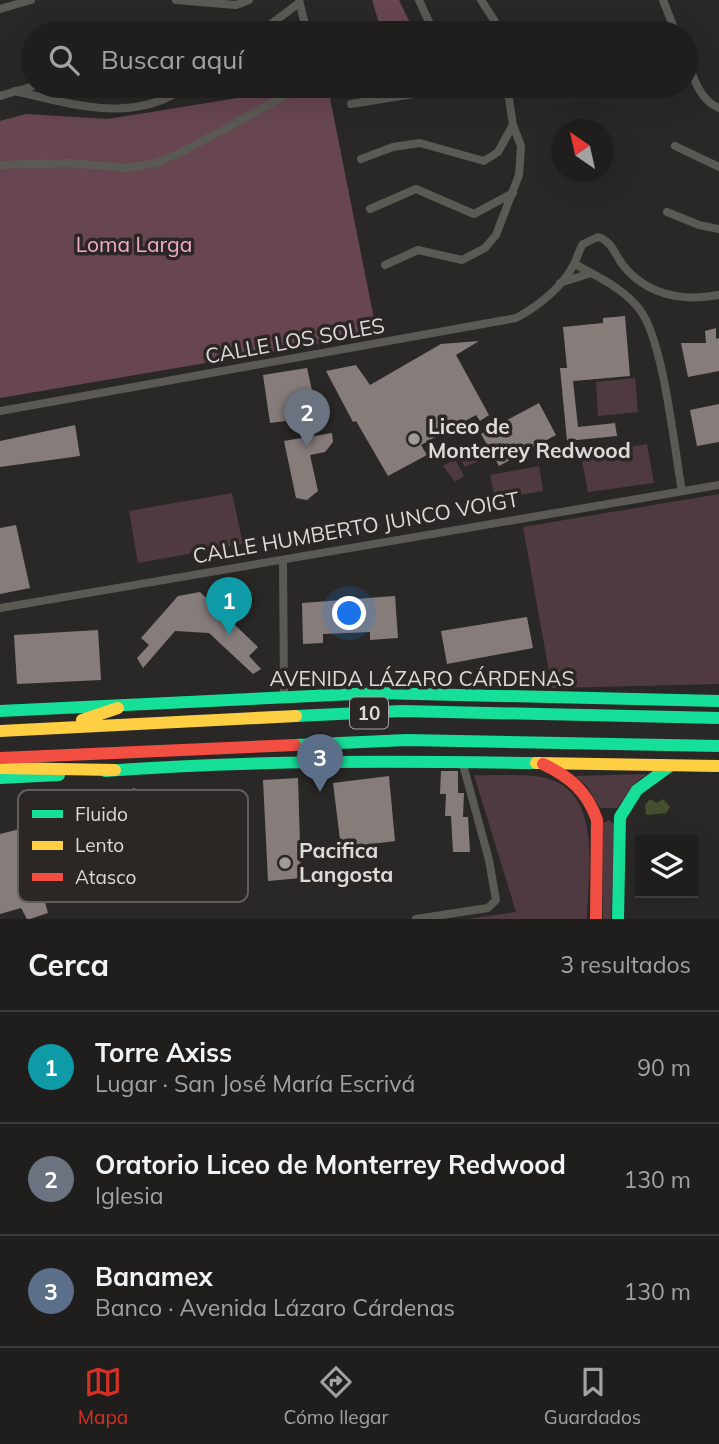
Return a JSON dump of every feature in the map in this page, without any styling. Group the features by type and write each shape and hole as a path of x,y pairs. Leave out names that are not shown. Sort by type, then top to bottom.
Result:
{"main road":[{"name":"AVENIDA LÁZARO CÁRDENAS","path":"0,711 118,708 284,696 422,694 719,701"},
{"path":"19,730 94,718 118,708"},
{"name":"AVENIDA LÁZARO CÁRDENAS","path":"0,730 402,711 719,718"},
{"name":"10","path":"0,758 407,740 719,746"},
{"path":"537,761 569,776 583,787 597,820 596,919"},
{"path":"0,778 183,765 537,761 719,766"},
{"path":"618,919 620,817 637,790 670,766"},
{"path":"0,768 115,770"},
{"path":"597,820 607,813 620,817"}],"street":[{"path":"0,9 31,0"},
{"path":"176,0 236,5 249,0"},
{"path":"419,0 429,21"},
{"path":"663,0 671,21"},
{"path":"274,21 299,1 304,21"},
{"path":"484,1 493,21"},
{"path":"0,96 21,89"},
{"path":"698,89 705,100 719,108"},
{"path":"15,91 21,92"},
{"path":"46,98 87,107 124,109 152,106 170,98"},
{"path":"0,165 51,163 141,167 179,153 281,98"},
{"path":"351,104 389,98"},
{"path":"385,265 418,250 454,261 472,256 496,235 513,193 521,157 509,98"},
{"path":"361,159 393,147 420,144 484,162 498,152 513,125"},
{"path":"675,146 719,167"},
{"path":"370,209 416,189 474,214 513,193"},
{"path":"667,212 698,225 719,229"},
{"name":"CALLE LOS SOLES","path":"0,411 516,318 533,309 560,283 575,264 583,244 603,238 624,267 649,288 676,297 719,295"},
{"path":"575,264 620,290 647,321 667,405 682,491"},
{"path":"560,283 591,273"},
{"path":"640,498 680,481"},
{"name":"CALLE HUMBERTO JUNCO VOIGT","path":"0,608 719,485"},
{"path":"284,560 284,696"},
{"path":"416,919 481,909 492,905 496,900 486,850 462,761"}],"shaded area":[{"path":"635,378 638,412 598,416 596,382"},
{"path":"647,444 654,483 588,492 581,455"},
{"path":"479,450 483,459 465,467 460,458"},
{"path":"455,459 464,476 455,482 443,466"},
{"path":"539,466 543,491 495,499 490,475"},
{"path":"232,493 243,544 138,563 129,511"},
{"path":"719,494 719,684 552,688 523,527"},
{"path":"647,774 634,784 617,808 600,808 587,786 575,776"},
{"path":"474,775 523,775 549,779 566,788 578,802 589,840 587,919 467,919 516,912"},
{"path":"650,799 657,803 663,799 670,807 666,813 646,815 645,805"},
{"path":"609,820 615,825 611,919 603,919 603,823"}],"green space":[{"path":"372,0 399,0 409,21 378,21"},
{"name":"Loma Larga","path":"237,98 330,98 377,334 0,398 0,121 26,114 108,119"}],"building":[{"path":"625,316 630,376 573,381 578,427 615,423 617,436 567,441 560,368 567,368 563,327 603,323 603,318"},
{"path":"716,328 716,339 719,338 719,371 688,377 681,343 706,343 705,331"},
{"path":"479,341 456,355 489,415 480,421 476,415 421,445 427,455 388,476 356,421 353,422 326,371 356,365 370,385 441,344"},
{"path":"307,368 318,417 270,423 263,375"},
{"path":"539,403 556,435 499,466 481,434"},
{"path":"719,404 719,442 697,446 690,410"},
{"path":"75,425 80,456 0,467 0,441"},
{"path":"332,433 333,442 325,452 310,455 318,491 307,500 296,498 284,441"},
{"path":"16,525 30,588 0,594 0,528"},
{"path":"200,592 258,647 249,656 261,669 253,674 209,633 175,631 143,668 137,658 149,645 141,638 178,596"},
{"path":"395,596 398,638 370,640 370,632 323,634 323,643 303,644 302,603"},
{"path":"527,617 533,648 447,664 441,631"},
{"path":"98,630 101,680 17,684 14,635"},
{"path":"441,771 458,771 458,793 464,793 463,817 468,817 470,852 453,852 451,816 445,816 446,794 440,794"},
{"path":"389,776 395,841 341,848 333,783"},
{"path":"298,778 301,878 268,881 263,780"},
{"path":"18,830 18,902 45,902 48,913 30,919 27,919 21,908 0,914 0,834"}],"traffic: fast":[{"path":"0,711 375,693 719,701"},
{"path":"296,716 402,711 719,718"},
{"path":"295,745 407,740 719,746"},
{"path":"105,771 266,763 536,763"},
{"path":"618,919 620,817 637,790 670,766"},
{"path":"0,778 59,775"}],"traffic: slow":[{"path":"82,720 118,708"},
{"path":"0,731 296,716"},
{"path":"536,763 719,766"},
{"path":"0,768 115,770"}],"traffic: jam":[{"path":"0,758 295,745"},
{"path":"543,764 561,774 583,793 597,820 596,919"}],"place":[{"name":"Liceo de Monterrey Redwood","path":"414,439"},
{"name":"Oratorio Liceo de Monterrey Redwood","path":"307,447"},
{"name":"Torre Axiss","path":"229,635"},
{"name":"Banamex","path":"320,792"},
{"name":"Pacifica Langosta","path":"285,863"}]}
